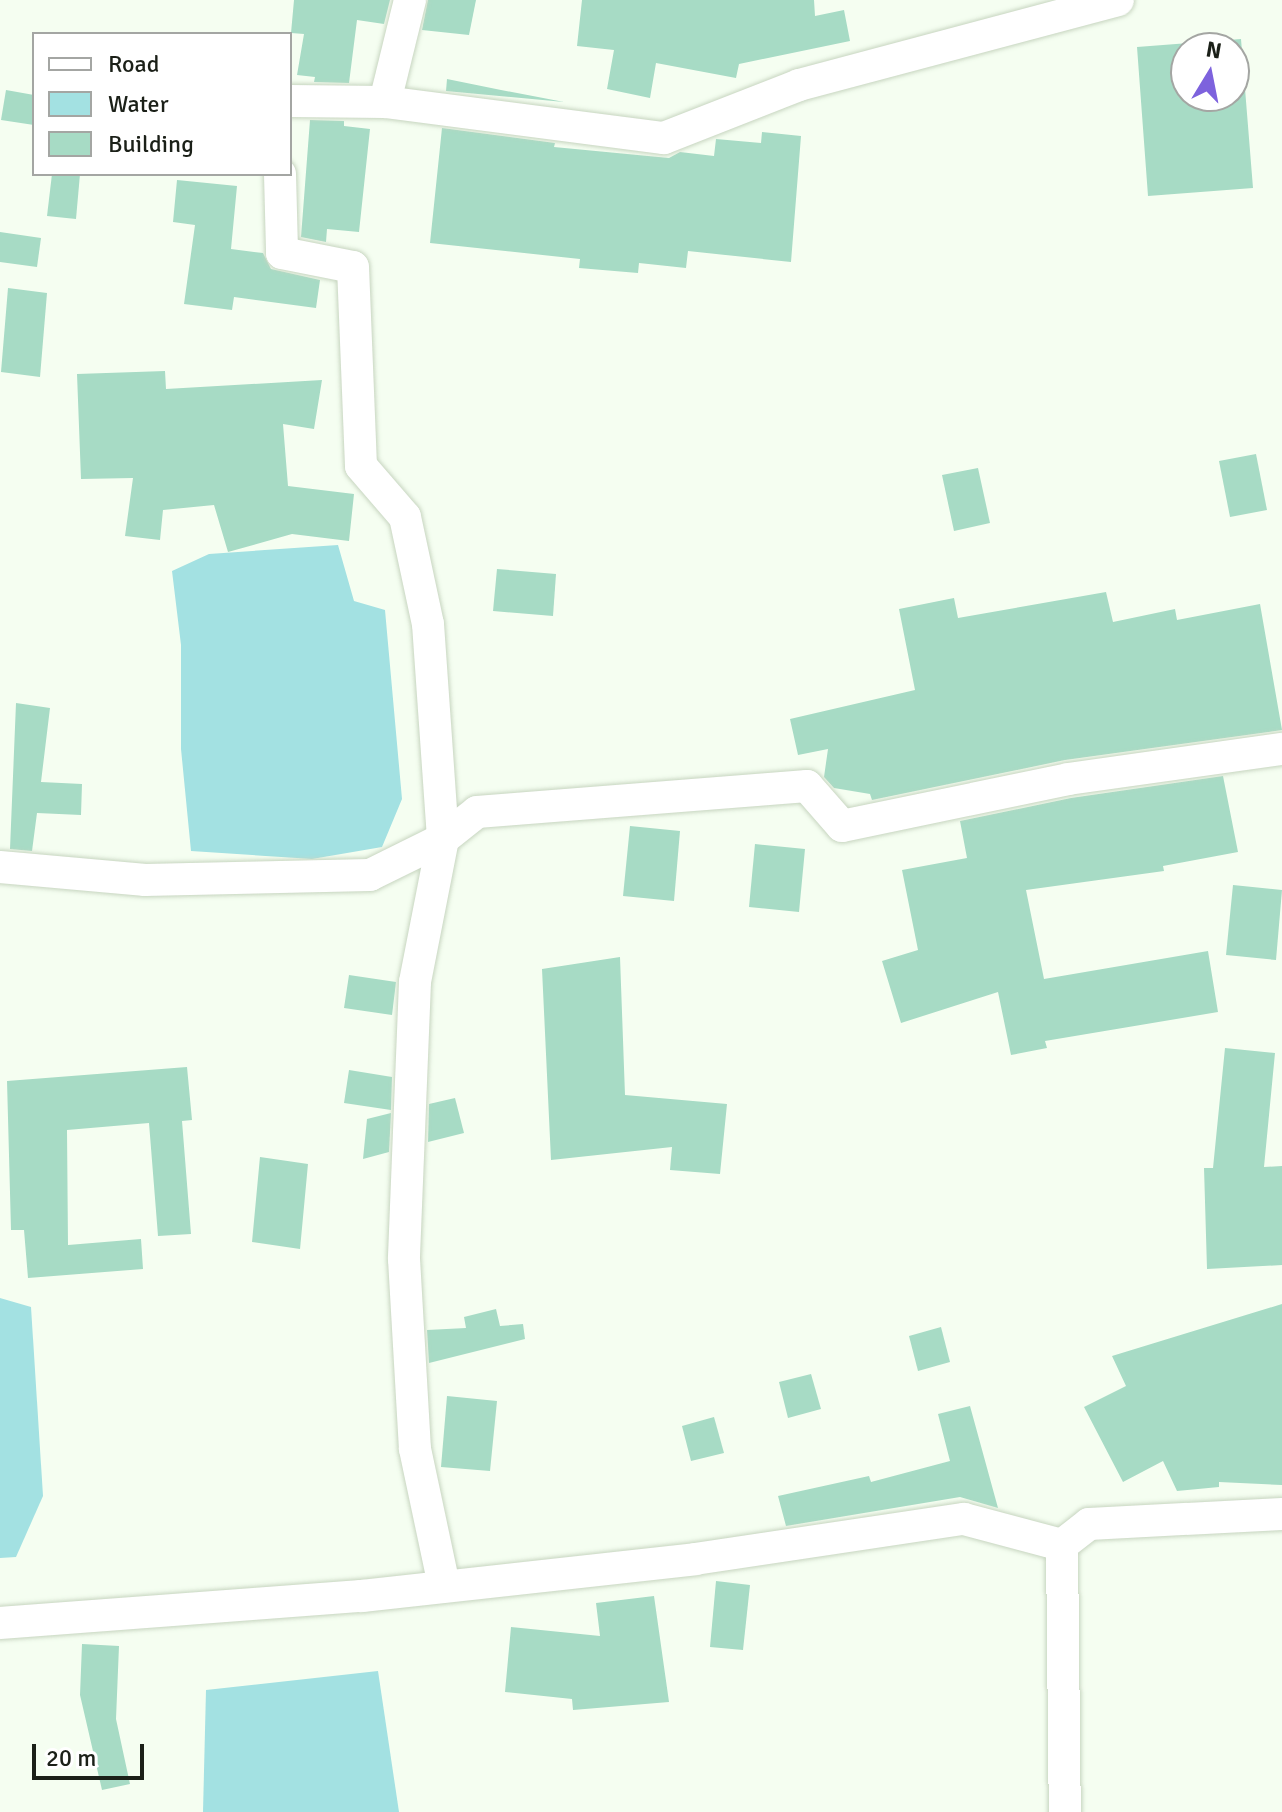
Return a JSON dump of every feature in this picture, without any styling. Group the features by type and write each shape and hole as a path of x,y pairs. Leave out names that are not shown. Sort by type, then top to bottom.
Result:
{"street":[{"path":"385,102 410,0"},
{"path":"292,101 385,102 664,138 799,85 1118,0"},
{"path":"280,176 282,253 353,267 361,466 405,517 428,624 443,839 415,982 404,1259 415,1449 444,1586"},
{"path":"0,867 145,880 370,875 443,839 477,812 807,786 842,826 1068,779 1282,749"},
{"path":"1062,1545 1089,1524 1282,1514"},
{"path":"0,1623 444,1586 695,1559 964,1519 1062,1545"},
{"path":"1062,1545 1065,1812"}],"water":[{"path":"338,545 354,601 385,610 402,799 382,847 312,859 191,851 181,749 181,645 172,571 209,554"},
{"path":"0,1298 31,1307 43,1496 16,1557 0,1558"},
{"path":"378,1671 399,1812 203,1812 206,1690"}],"building":[{"path":"294,0 390,0 384,24 357,20 349,83 314,82 315,77 297,75 304,34 291,32"},
{"path":"428,0 476,0 469,35 422,30"},
{"path":"582,0 814,0 815,16 844,10 850,41 739,64 736,78 656,63 650,98 607,89 614,50 577,46"},
{"path":"1170,44 1170,112 1247,112 1253,188 1148,196 1137,47"},
{"path":"447,79 501,90 564,102 446,91"},
{"path":"6,90 32,95 32,125 1,120"},
{"path":"310,120 344,121 344,126 370,129 359,232 327,229 326,242 301,237"},
{"path":"442,128 555,143 554,147 669,158 680,152 714,156 716,139 761,143 762,132 801,136 791,262 688,251 686,268 639,263 638,273 579,268 580,259 430,243"},
{"path":"52,176 80,176 76,219 47,216"},
{"path":"177,180 237,186 231,249 263,253 271,269 320,280 316,308 234,297 232,310 184,304 195,225 173,222"},
{"path":"0,232 41,238 37,267 0,262"},
{"path":"8,288 47,293 40,377 1,372"},
{"path":"165,371 166,389 322,380 314,429 283,424 288,486 354,494 349,541 292,534 228,552 214,505 163,510 160,540 125,536 133,478 81,479 77,374"},
{"path":"1256,454 1267,510 1230,517 1219,461"},
{"path":"978,468 990,523 954,531 942,475"},
{"path":"497,569 556,574 553,616 493,611"},
{"path":"1106,592 1113,622 1175,609 1177,620 1260,604 1282,730 1065,760 872,800 870,794 834,788 824,777 828,749 798,755 790,719 915,690 899,609 954,598 958,618"},
{"path":"16,703 50,708 41,782 82,784 81,815 37,813 32,851 10,849"},
{"path":"1223,776 1238,852 1163,866 1164,871 1026,890 1044,979 1208,951 1218,1012 1045,1041 1047,1048 1011,1055 998,992 901,1023 882,961 918,950 902,870 967,858 960,821 1071,798"},
{"path":"630,826 680,831 674,901 623,896"},
{"path":"755,844 805,849 799,912 749,907"},
{"path":"1233,885 1282,890 1276,960 1226,955"},
{"path":"620,957 625,1095 727,1104 720,1174 670,1170 672,1147 551,1160 542,969"},
{"path":"349,975 396,982 392,1015 344,1008"},
{"path":"1225,1048 1275,1053 1264,1167 1282,1166 1282,1265 1207,1269 1204,1168 1213,1168"},
{"path":"187,1067 192,1120 182,1121 191,1234 158,1236 149,1123 67,1130 68,1245 141,1239 143,1269 28,1278 24,1230 11,1230 7,1081"},
{"path":"349,1070 392,1077 391,1110 344,1103"},
{"path":"455,1098 464,1133 428,1142 429,1104"},
{"path":"391,1113 389,1152 363,1159 367,1119"},
{"path":"260,1157 308,1164 300,1249 252,1242"},
{"path":"1282,1304 1282,1485 1219,1482 1219,1487 1177,1491 1163,1461 1123,1482 1084,1407 1126,1386 1112,1356"},
{"path":"496,1309 500,1326 523,1324 525,1339 429,1363 427,1330 466,1328 464,1317"},
{"path":"941,1327 950,1362 918,1371 909,1336"},
{"path":"811,1374 821,1409 788,1418 779,1382"},
{"path":"447,1396 497,1401 490,1471 441,1467"},
{"path":"970,1406 998,1508 960,1497 786,1526 778,1496 869,1476 871,1482 950,1461 938,1414"},
{"path":"714,1417 724,1453 691,1461 682,1426"},
{"path":"716,1581 750,1585 743,1650 710,1647"},
{"path":"654,1596 669,1702 573,1710 572,1699 505,1692 511,1627 600,1636 596,1603"},
{"path":"82,1644 119,1646 116,1719 130,1784 102,1790 80,1695"}]}
